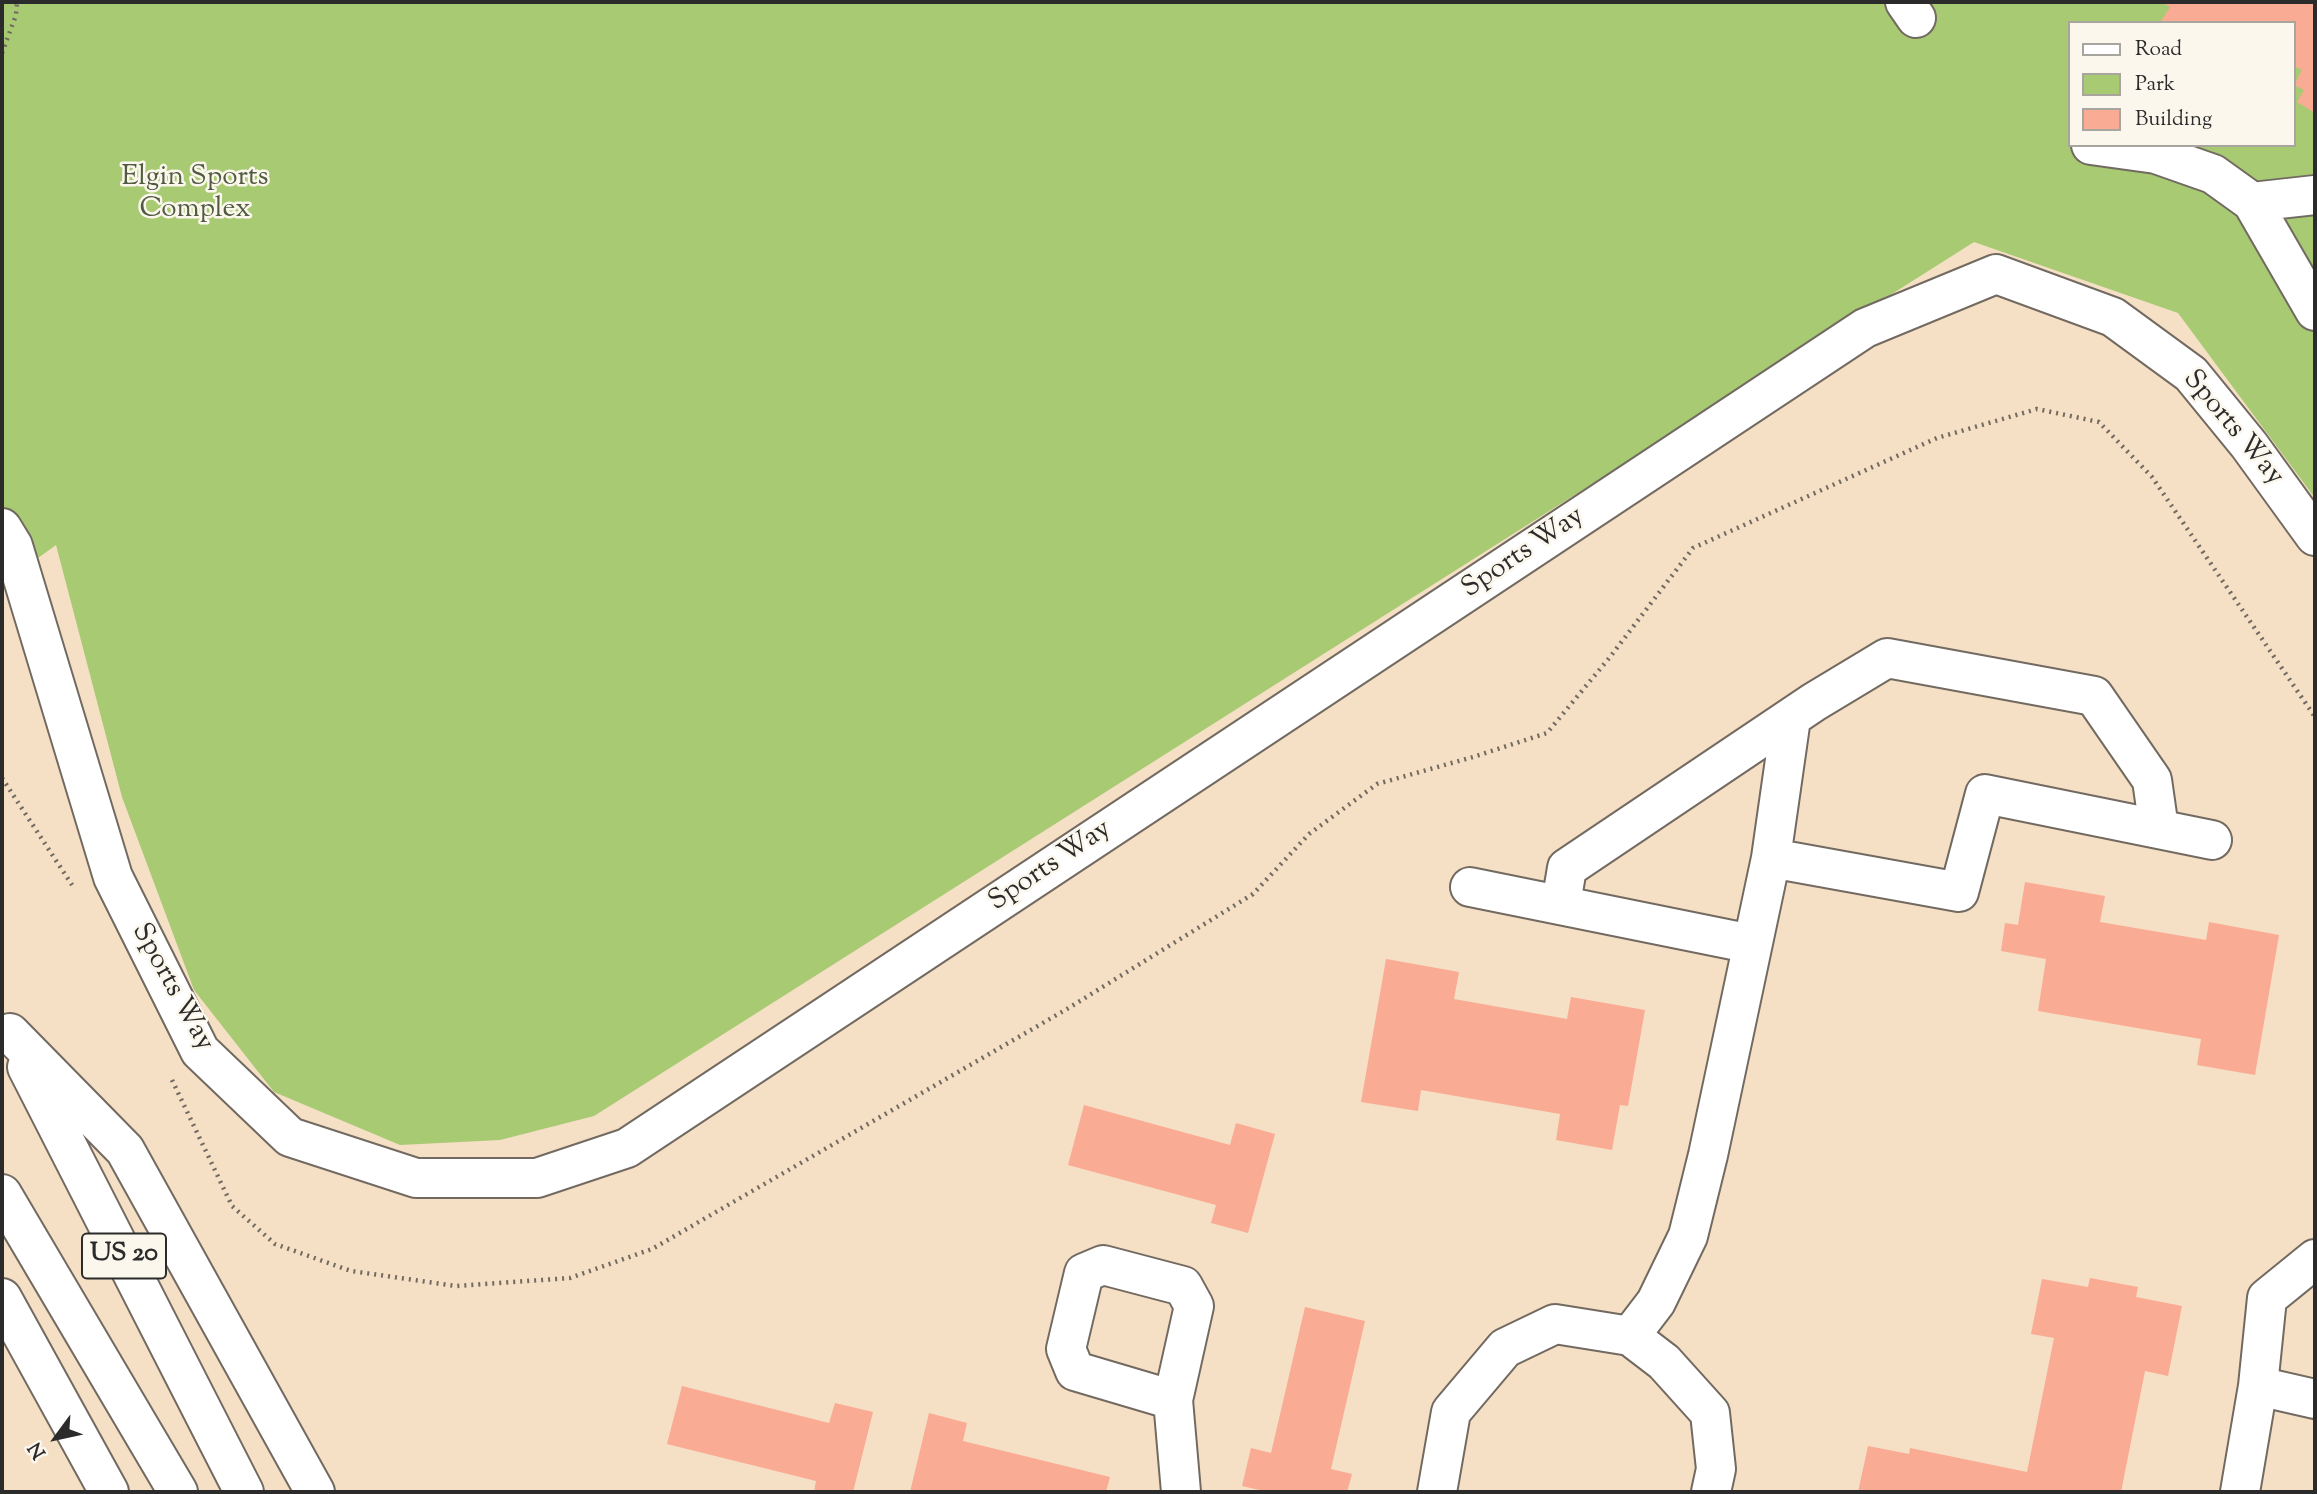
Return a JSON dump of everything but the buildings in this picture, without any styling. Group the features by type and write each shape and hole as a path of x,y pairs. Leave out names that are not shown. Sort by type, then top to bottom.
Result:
{"main road":[{"path":"2105,147 2156,154 2213,174 2252,202 2315,311"},
{"path":"2252,202 2315,195"},
{"name":"Sports Way","path":"2,528 13,546 113,877 200,1051 290,1137 416,1178 537,1178 627,1148 1865,328 1996,275 2113,317 2192,374 2249,445 2315,536"},
{"path":"1561,904 1567,869 1791,718 1887,657 2094,696 2152,780 2159,829"},
{"path":"1630,1336 1656,1303 1688,1236 1708,1155 1771,858 1791,718"},
{"path":"1771,858 1959,892 1985,794 2212,840"},
{"path":"1470,887 1752,944"},
{"path":"6,1027 125,1150 316,1492"},
{"name":"US 20","path":"6,1027 244,1492"},
{"name":"US 20","path":"2,1194 178,1492"},
{"path":"2240,1492 2258,1386 2267,1298 2315,1259"},
{"path":"2,1298 109,1492"},
{"path":"1437,1492 1451,1412 1505,1348 1555,1324 1630,1336 1664,1362 1710,1413 1716,1469 1711,1492"},
{"path":"2258,1386 2315,1399"},
{"path":"1173,1400 1181,1492"}],"path":[{"path":"2,53 16,15 17,2"},
{"path":"167,1069 232,1206 275,1244 351,1271 456,1286 570,1278 652,1249 1067,1009 1253,894 1309,834 1377,783 1473,757 1547,733 1693,548 1937,438 2037,409 2099,422 2152,477 2315,717"},
{"path":"2,778 79,896"}],"green space":[{"name":"Elgin Sports Complex","path":"2,2 2315,2 2315,498 2178,313 1974,242 594,1116 500,1140 400,1145 274,1092 194,990 122,797 56,545 2,584"}]}
